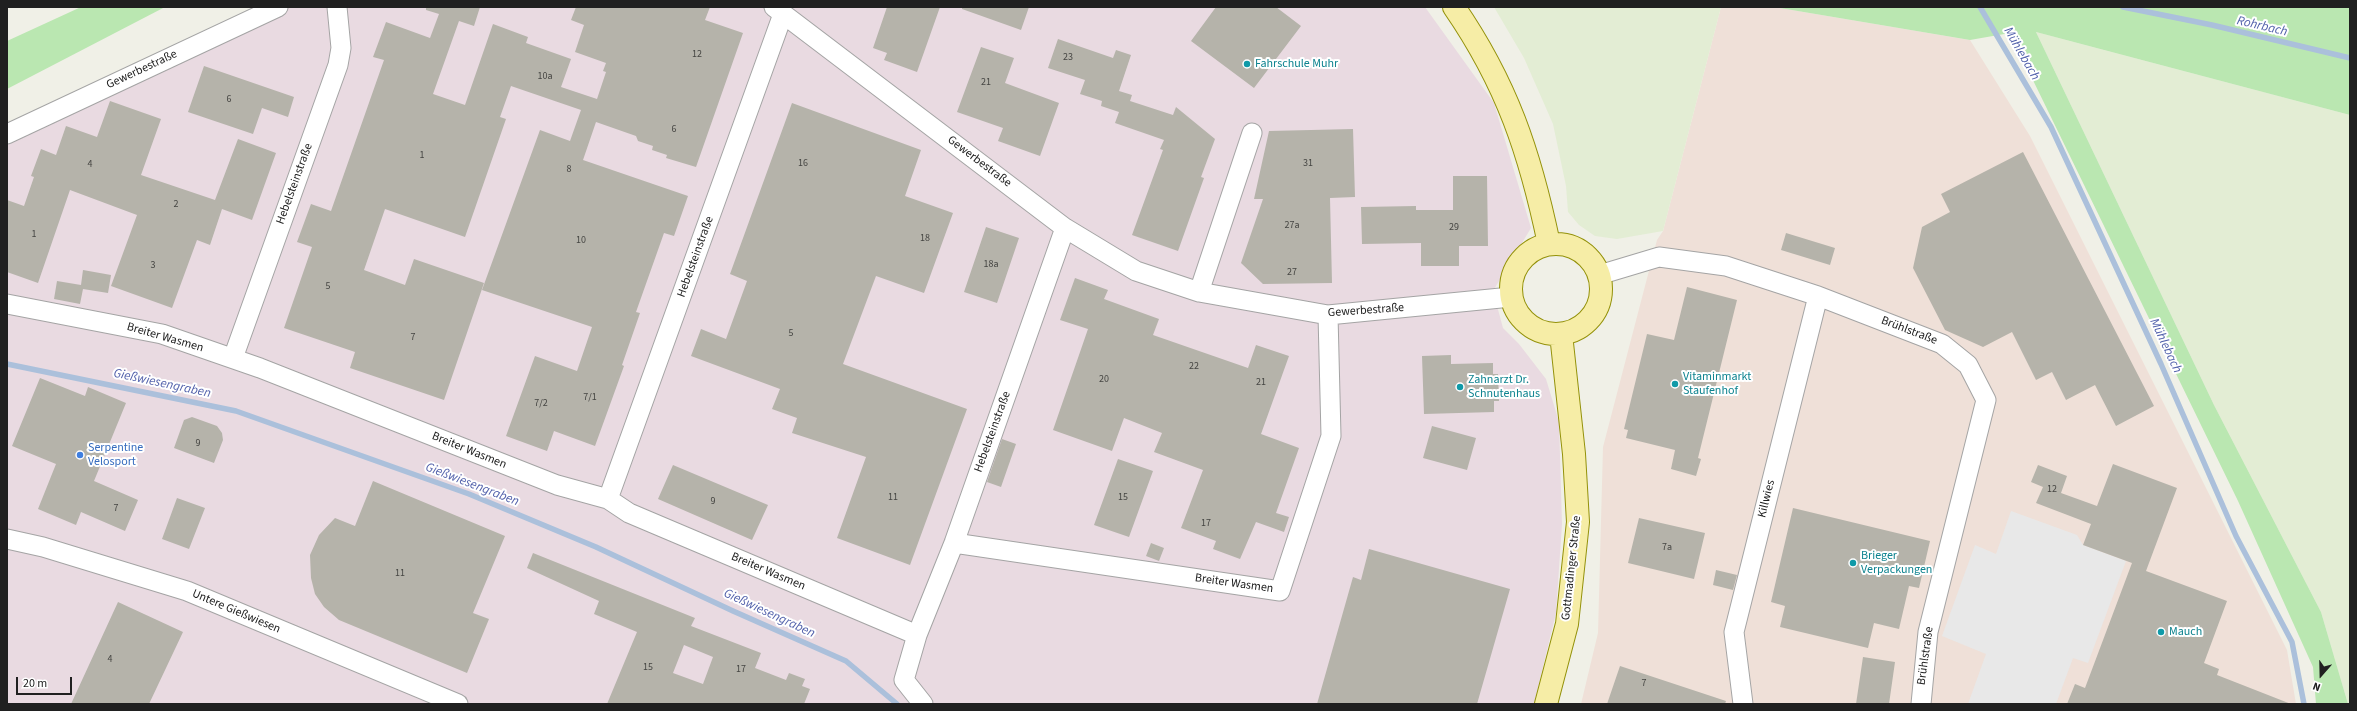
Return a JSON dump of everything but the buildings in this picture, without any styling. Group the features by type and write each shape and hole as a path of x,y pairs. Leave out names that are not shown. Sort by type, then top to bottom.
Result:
{"main road":[{"path":"1454,7 1492,69 1518,126 1530,160 1549,244"},
{"path":"1549,244 1565,244 1580,250 1592,261 1599,275 1601,288 1599,301 1594,314 1585,324 1574,331 1561,334 1545,333 1531,327 1519,316 1511,297 1510,287 1514,271 1522,258 1534,249 1549,244"},
{"name":"Gottmadinger Straße","path":"1546,704 1566,624 1578,522 1574,454 1561,334"}],"street":[{"name":"Gewerbestraße","path":"7,134 278,7"},
{"name":"Hebelsteinstraße","path":"233,358 338,65 341,48 337,7"},
{"name":"Gewerbestraße","path":"778,10 1065,228 1136,271 1199,292 1328,315 1511,297"},
{"name":"Hebelsteinstraße","path":"608,499 778,10"},
{"path":"1199,292 1252,133"},
{"name":"Hebelsteinstraße","path":"924,704 904,680 917,635 954,543 1065,228"},
{"name":"Brühlstraße","path":"1599,275 1659,257 1726,266 1818,296 1942,344 1968,366 1986,400 1928,632 1921,704"},
{"name":"Killwies","path":"1743,704 1734,632 1818,296"},
{"name":"Breiter Wasmen","path":"7,304 162,334 233,358 557,485 608,499 629,513 917,635"},
{"name":"Breiter Wasmen","path":"954,543 1280,591 1331,436 1328,315"},
{"name":"Untere Gießwiesen","path":"7,539 43,546 187,591 458,704"}],"shaded area":[{"path":"280,7 1425,7 1494,103 1531,228 1493,291 1503,328 1519,344 1546,379 1559,422 1562,524 1556,613 1534,704 7,704 7,144"},
{"path":"1721,7 1774,7 1970,40 2030,136 2287,650 2296,704 1581,704 1598,633 1603,447 1657,240 1663,231"},
{"path":"2011,511 2077,535 2083,545 2126,561 2088,663 2073,658 2056,704 1968,704 1986,654 1942,636 1975,545 1996,554"}],"green space":[{"path":"81,7 165,7 7,89 7,41"},
{"path":"1494,7 1721,7 1663,231 1617,239 1595,236 1579,225 1568,212 1566,186 1553,124 1524,58"},
{"path":"1774,7 2350,7 2350,115 2036,32 2214,405 2321,612 2348,704 2316,704 2313,667 2238,501 2010,33 1970,40"},
{"path":"2036,32 2350,115 2350,704 2348,704 2321,612 2214,405"}],"waterway":[{"name":"Mühlebach","path":"1980,7 2051,127 2161,364 2236,536 2292,642 2304,704"},
{"name":"Rohrbach","path":"2123,7 2212,25 2350,58"},
{"name":"Gießwiesengraben","path":"7,364 236,411 469,494 596,547 733,611 846,661 897,704"}],"place":[{"name":"Fahrschule Muhr","path":"1247,64"},
{"name":"Vitaminmarkt Staufenhof","path":"1675,384"},
{"name":"Zahnarzt Dr. Schnutenhaus","path":"1460,387"},
{"name":"Serpentine Velosport","path":"80,455"},
{"name":"Brieger Verpackungen","path":"1853,563"},
{"name":"Mauch","path":"2161,632"}]}
